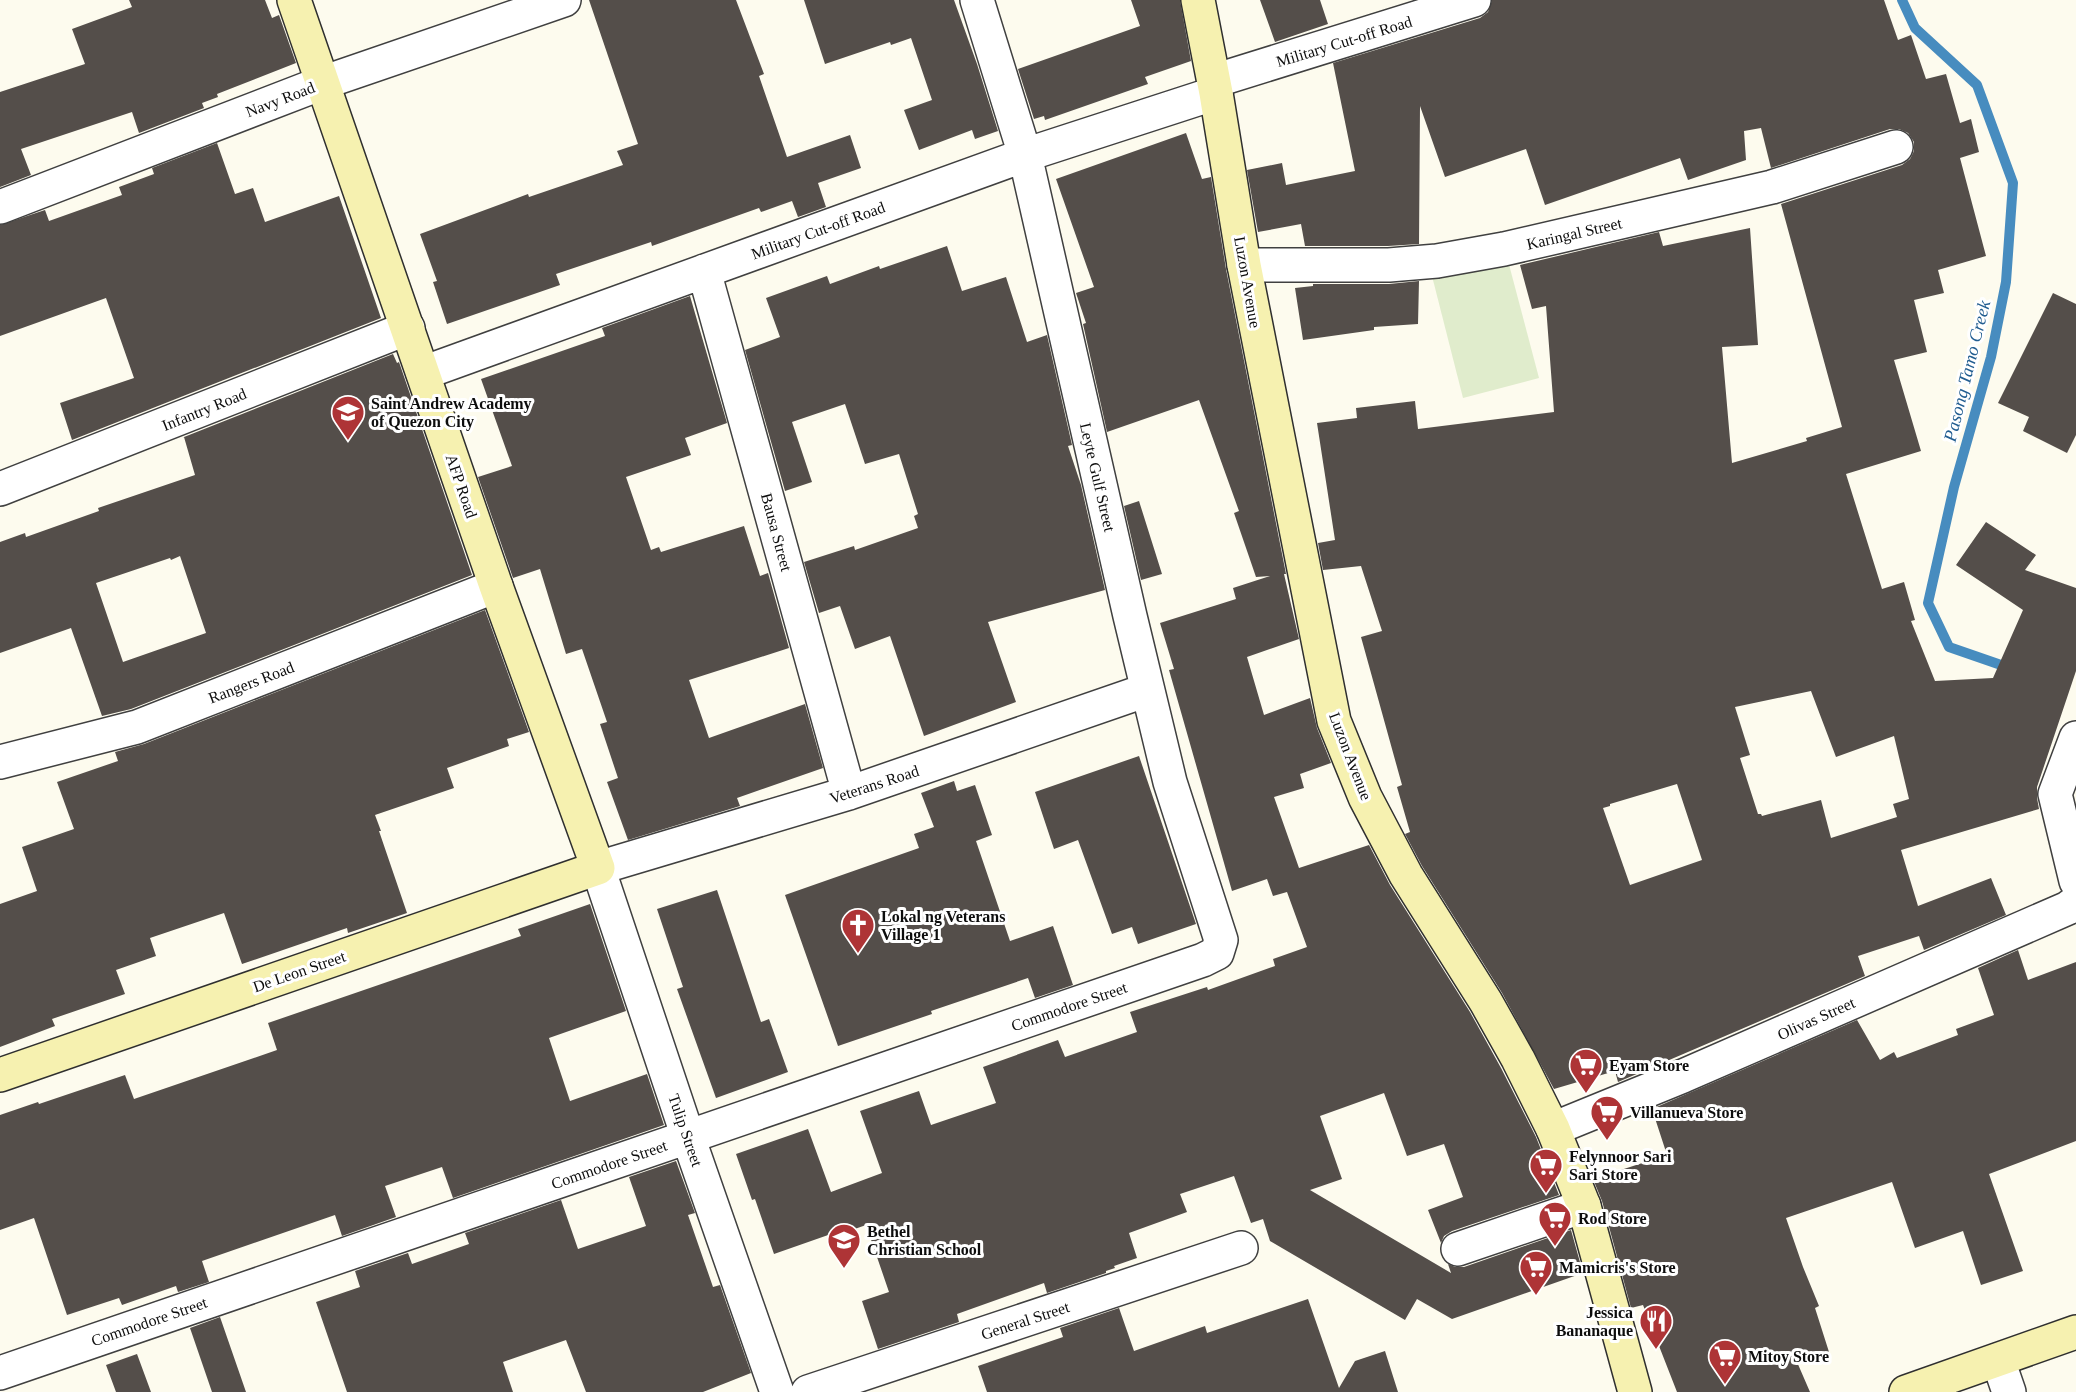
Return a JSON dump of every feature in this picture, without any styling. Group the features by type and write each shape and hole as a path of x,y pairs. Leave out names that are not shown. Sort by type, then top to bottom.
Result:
{"street":[{"name":"AFP Road","path":"294,0 496,586 598,868"},
{"name":"Navy Road","path":"0,207 322,83 564,0"},
{"name":"Leyte Gulf Street","path":"977,0 1025,155 1147,690 1170,782 1221,940 1217,952"},
{"name":"Luzon Avenue","path":"1198,0 1215,87 1244,265 1334,720 1365,797 1406,875 1486,1002 1554,1129 1584,1206 1635,1392"},
{"name":"Military Cut-off Road","path":"423,373 1215,87 1474,0"},
{"name":"Karingal Street","path":"1244,265 1389,265 1437,261 1504,249 1772,187 1896,147"},
{"name":"Bausa Street","path":"705,271 849,793"},
{"name":"Infantry Road","path":"0,489 408,328"},
{"name":"Rangers Road","path":"0,762 137,727 496,586"},
{"name":"Veterans Road","path":"598,868 849,793 1147,690"},
{"path":"2076,738 2055,794 2076,881"},
{"name":"De Leon Street","path":"0,1075 598,868"},
{"name":"Tulip Street","path":"598,868 777,1392"},
{"name":"Olivas Street","path":"1554,1129 1743,1050 2068,908 2076,902"},
{"name":"Commodore Street","path":"0,1373 1203,960 1217,952"},
{"path":"1458,1249 1584,1206"},
{"name":"General Street","path":"808,1392 1241,1248"},
{"path":"1906,1392 2076,1332"},
{"path":"1998,1360 2009,1392"}],"green space":[{"path":"1507,257 1539,378 1463,398 1432,276"}],"building":[{"path":"129,0 265,0 272,18 279,15 296,63 217,94 218,97 202,103 204,108 139,133 132,112 21,149 31,175 0,187 0,92 85,64 72,29 132,7"},
{"path":"589,0 736,0 764,74 759,76 787,157 850,135 861,168 818,183 826,207 798,217 792,201 761,212 759,208 652,246 651,242 556,274 560,285 447,324 433,282 437,281 420,234 528,194 529,197 623,165 617,151 638,144"},
{"path":"804,0 954,0 998,131 975,139 972,130 919,150 904,110 932,100 911,38 891,45 890,42 825,64"},
{"path":"1131,0 1180,0 1191,61 1145,77 1148,84 1045,120 1044,116 1034,119 1018,69 1140,26"},
{"path":"1260,0 1320,0 1328,24 1275,42"},
{"path":"1492,0 1884,0 1898,40 1911,35 1926,79 1946,74 1960,123 1971,119 1979,152 1960,158 1986,256 1938,270 1944,293 1914,300 1927,352 1894,360 1921,451 1846,474 1882,589 1904,582 1915,620 1911,621 1935,681 1993,678 2023,610 1956,565 1986,522 2036,555 2025,570 2076,588 2076,671 2037,787 2039,809 1901,850 1918,906 1991,878 2006,915 1924,950 1919,936 1858,956 1865,976 1618,1082 1615,1071 1554,1089 1502,993 1422,866 1405,834 1410,832 1397,787 1402,785 1361,637 1382,631 1361,566 1323,570 1318,543 1335,540 1317,423 1357,418 1356,408 1415,401 1418,429 1554,412 1546,306 1532,309 1520,265 1659,232 1663,246 1750,228 1758,345 1722,347 1732,463 1807,441 1806,438 1842,427 1781,204 1902,165 1910,159 1914,151 1914,142 1908,133 1899,129 1890,129 1771,168 1761,128 1744,131 1746,160 1688,180 1680,158 1545,205 1526,149 1445,177 1420,106 1419,244 1305,246 1301,224 1258,232 1247,170 1282,163 1286,185 1355,171 1333,63 1480,18 1488,12","holes":["1811,691 1836,757 1894,736 1909,799 1893,804 1897,817 1831,838 1821,800 1762,816 1758,814 1740,758 1750,755 1735,707","1677,784 1702,860 1630,885 1603,808"]},
{"path":"1186,133 1202,179 1211,177 1226,269 1286,574 1284,574 1299,639 1247,657 1264,715 1310,698 1317,728 1331,763 1300,774 1304,788 1274,797 1299,868 1369,845 1390,885 1470,1012 1501,1068 1536,1137 1559,1195 1452,1231 1444,1236 1441,1243 1428,1210 1463,1197 1444,1144 1407,1156 1384,1093 1320,1116 1342,1179 1310,1190 1451,1273 1448,1264 1464,1267 1571,1230 1583,1273 1452,1319 1417,1299 1405,1320 1270,1241 1263,1219 1251,1223 1234,1176 1180,1194 1187,1212 1129,1233 1137,1258 1114,1266 1115,1268 1106,1273 1047,1293 1044,1283 957,1314 959,1322 878,1349 862,1301 889,1292 866,1225 852,1230 851,1227 774,1254 736,1154 808,1129 831,1192 882,1173 860,1111 919,1091 931,1125 996,1103 983,1067 1058,1040 1065,1057 1137,1032 1130,1012 1207,987 1208,990 1275,966 1273,959 1307,947 1287,892 1273,896 1267,879 1232,891 1169,670 1174,669 1160,623 1236,599 1233,588 1270,576 1256,577 1234,513 1239,511 1199,400 1107,432 1083,324 1086,323 1076,293 1094,287 1056,179"},
{"path":"217,143 235,194 253,188 265,222 339,196 381,318 72,440 60,403 134,378 106,298 0,336 0,225 45,210 49,221 122,195 119,187 154,174 152,168"},
{"path":"947,246 962,291 1006,277 1027,342 1047,335 1072,445 1068,446 1081,485 1105,590 988,622 1016,702 924,736 890,636 855,649 840,606 819,613 804,562 854,546 855,550 918,528 914,516 918,514 899,454 865,464 845,404 792,422 812,482 785,491 745,350 780,337 766,298 827,276 830,284 879,266 880,269"},
{"path":"1419,281 1418,324 1374,327 1374,330 1303,340 1295,288 1313,286 1313,284 1389,284"},
{"path":"2053,293 2076,304 2076,435 2067,453 2023,431 2029,417 1998,403"},
{"path":"690,296 727,423 685,438 691,455 626,477 651,550 659,547 661,552 744,526 760,576 768,573 789,648 689,680 709,738 805,704 823,768 737,798 740,806 628,840 607,782 618,778 600,724 607,722 582,649 566,654 540,569 513,578 478,477 512,466 481,379 605,336 602,328"},
{"path":"393,354 397,363 399,362 472,575 131,709 102,716 71,628 0,653 0,542 25,533 26,537 99,511 98,508 195,475 184,437","holes":["180,556 206,633 123,662 96,583"]},
{"path":"1139,501 1162,574 1141,580 1124,506"},
{"path":"485,610 529,732 507,739 509,746 447,768 454,788 375,815 407,913 348,933 347,928 242,964 224,913 150,938 156,956 116,970 125,994 52,1019 55,1026 0,1047 0,904 37,891 22,847 74,829 57,782 118,761 115,752 144,744"},
{"path":"1139,756 1196,924 1138,944 1132,927 1112,934 1078,840 1054,849 1035,792"},
{"path":"954,781 957,791 975,785 992,835 976,841 1010,941 1053,926 1073,985 1035,998 1028,978 838,1046 785,895 919,848 914,834 934,827 921,793"},
{"path":"717,890 761,1022 769,1019 788,1072 716,1098 677,989 683,987 657,909"},
{"path":"590,904 626,1011 549,1038 570,1101 647,1074 664,1125 453,1198 442,1167 385,1186 396,1217 342,1236 335,1215 202,1261 209,1282 178,1292 176,1286 122,1305 119,1298 67,1315 34,1218 0,1230 0,1115 125,1075 134,1099 277,1050 268,1023 521,936 518,929"},
{"path":"2018,950 2028,980 2076,962 2076,1141 1989,1174 2023,1271 1981,1285 1963,1231 1915,1248 1892,1182 1786,1218 1819,1306 1815,1308 1829,1352 1797,1362 1810,1392 1677,1392 1643,1305 1631,1308 1602,1201 1593,1179 1667,1155 1652,1109 1857,1020 1880,1060 1894,1052 1897,1058 1958,1035 1956,1029 1994,1015 1978,968"},
{"path":"676,1161 695,1213 688,1215 713,1287 720,1285 751,1373 703,1392 586,1392 566,1340 503,1362 513,1392 347,1392 316,1302 360,1287 355,1271 408,1253 412,1264 469,1244 465,1233 561,1200 578,1249 646,1226 629,1177"},
{"path":"1308,1299 1339,1388 1355,1361 1385,1351 1398,1392 987,1392 978,1366 1063,1337 1060,1328 1119,1308 1134,1351 1205,1326 1207,1333"},
{"path":"220,1317 246,1392 212,1392 190,1328"},
{"path":"137,1354 151,1392 116,1392 106,1365"}],"waterway":[{"name":"Pasong Tamo Creek","path":"1902,0 1915,28 1977,85 2013,183 2006,282 1991,357 1954,487 1928,603 1949,647 2001,665 2012,665"}],"place":[{"name":"Saint Andrew Academy of Quezon City","path":"348,441"},
{"name":"Lokal ng Veterans Village 1","path":"858,954"},
{"name":"Eyam Store","path":"1586,1094"},
{"name":"Villanueva Store","path":"1607,1141"},
{"name":"Felynnoor Sari Sari Store","path":"1546,1194"},
{"name":"Rod Store","path":"1555,1247"},
{"name":"Bethel Christian School","path":"844,1269"},
{"name":"Mamicris's Store","path":"1536,1296"},
{"name":"Jessica Bananaque","path":"1656,1350"},
{"name":"Mitoy Store","path":"1725,1385"}]}
